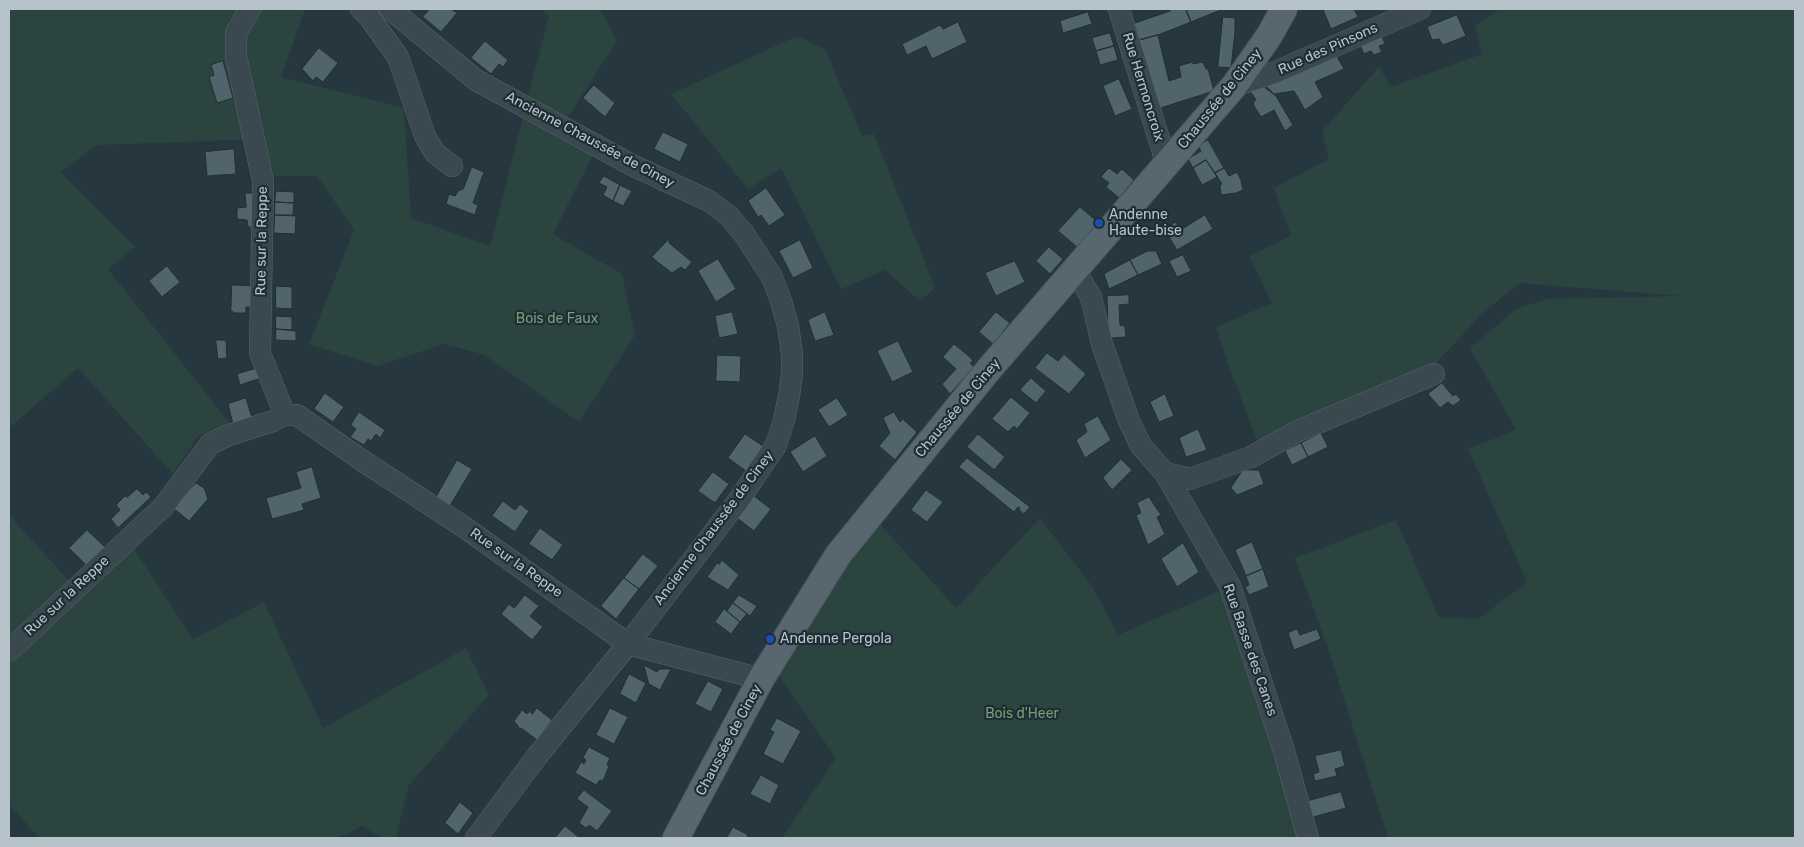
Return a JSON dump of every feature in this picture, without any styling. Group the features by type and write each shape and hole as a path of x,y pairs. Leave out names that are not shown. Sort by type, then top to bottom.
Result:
{"main road":[{"name":"Chaussée de Ciney","path":"676,838 762,679 838,555 990,368 1234,86 1269,36 1284,9"}],"street":[{"name":"Rue sur la Reppe","path":"250,9 236,33 236,56 263,181 260,353 286,415"},
{"path":"361,9 370,18 398,57 425,136 436,153 452,166"},
{"name":"Ancienne Chaussée de Ciney","path":"390,9 476,80 632,165 709,201 728,215 744,234 772,277 788,326 792,354 792,374 784,420 776,445 738,501 628,644 538,755 476,838"},
{"name":"Rue Hermoncroix","path":"1119,9 1167,165"},
{"name":"Rue des Pinsons","path":"1234,86 1272,74 1420,9"},
{"name":"Rue Basse des Canes","path":"1075,271 1091,297 1102,344 1129,421 1141,446 1165,473 1230,586 1284,751 1308,838"},
{"path":"1165,473 1190,479 1233,464 1251,457 1298,431 1434,374"},
{"name":"Rue sur la Reppe","path":"9,651 164,506 210,444 229,435 286,415 297,415 464,527 628,644 762,679"}],"green space":[{"name":"Bois de Faux","path":"9,9 305,9 281,77 404,108 411,218 490,246 524,113 595,151 553,234 622,274 635,335 579,422 485,355 444,344 377,366 309,344 354,230 317,176 274,176 263,139 97,145 61,172 135,247 108,269 232,426 199,435 173,474 78,368 9,428"},
{"path":"542,9 600,9 617,41 568,117 527,99 549,16"},
{"path":"1499,9 1795,9 1795,838 1388,838 1328,648 1295,558 1396,520 1439,618 1478,619 1527,582 1468,449 1516,430 1470,348 1516,309 1546,299 1682,296 1519,283 1482,314 1428,372 1258,443 1216,327 1272,303 1249,256 1291,236 1274,188 1329,159 1322,131 1379,67 1391,87 1482,54 1475,26"},
{"path":"797,36 825,49 862,136 874,134 935,288 920,301 885,270 841,289 781,168 748,189 671,94"},
{"path":"9,515 73,585 9,642"},
{"name":"Bois d'Heer","path":"1040,518 1092,586 1118,635 1222,590 1301,838 782,838 836,758 775,670 878,522 956,608"},
{"path":"133,547 193,639 264,602 323,728 466,648 489,695 409,785 396,838 381,838 363,826 338,838 39,838 9,804 9,661"}],"building":[{"path":"430,9 451,9 457,13 441,32 423,17"},
{"path":"1169,9 1186,9 1191,22 1158,35 1136,41 1132,24 1170,11"},
{"path":"1186,9 1223,9 1191,22"},
{"path":"1354,9 1358,17 1331,29 1323,10"},
{"path":"1088,12 1092,24 1063,33 1060,21"},
{"path":"1457,15 1466,36 1443,45 1439,39 1432,40 1427,27"},
{"path":"1223,17 1235,18 1231,68 1218,67"},
{"path":"958,22 967,42 932,59 926,46 907,55 902,44 940,25 943,29"},
{"path":"1380,31 1385,44 1379,46 1382,52 1374,55 1371,51 1364,54 1358,41"},
{"path":"1110,33 1114,46 1096,51 1092,38"},
{"path":"1158,35 1169,81 1181,77 1179,66 1192,62 1193,64 1203,62 1206,69 1208,69 1214,91 1154,110 1136,41"},
{"path":"485,41 508,60 503,67 499,64 491,74 471,58"},
{"path":"1114,46 1118,60 1100,65 1096,51"},
{"path":"319,48 338,63 323,82 316,77 313,81 302,69"},
{"path":"1333,49 1344,69 1315,82 1323,97 1305,110 1294,91 1274,94 1262,82"},
{"path":"223,61 233,98 217,103 209,77 214,75 211,65"},
{"path":"1119,79 1132,109 1115,116 1103,86"},
{"path":"1259,83 1276,96 1293,125 1285,131 1274,110 1261,117 1254,106 1253,102 1256,100 1248,88"},
{"path":"594,85 615,103 605,117 583,98"},
{"path":"663,132 688,144 680,162 654,149"},
{"path":"1208,140 1224,168 1215,173 1206,160 1193,168 1188,159 1201,151 1198,146"},
{"path":"234,149 236,174 207,176 205,152"},
{"path":"1206,160 1217,177 1202,185 1193,168"},
{"path":"472,167 484,172 473,203 478,205 475,215 446,204 449,194 455,196 458,191 463,189"},
{"path":"1109,168 1117,174 1122,169 1134,180 1119,198 1106,187 1109,183 1101,177"},
{"path":"1224,168 1229,176 1237,172 1243,190 1221,195 1220,185 1222,184 1215,173"},
{"path":"604,176 620,185 613,201 603,195 607,187 599,183"},
{"path":"620,185 632,191 623,206 613,201"},
{"path":"766,188 785,215 769,226 761,215 758,217 748,201"},
{"path":"276,191 294,192 294,203 275,202"},
{"path":"245,193 259,193 260,227 248,227 247,220 237,219 237,208 246,207"},
{"path":"275,202 294,203 293,215 275,215"},
{"path":"1080,207 1099,223 1077,247 1058,231"},
{"path":"275,215 296,216 295,234 274,233"},
{"path":"1205,215 1213,229 1177,250 1169,237 1171,236 1167,227 1176,222 1180,230"},
{"path":"669,239 669,243 692,262 685,270 681,267 672,273 652,257"},
{"path":"800,240 813,268 793,278 779,251"},
{"path":"1049,247 1063,259 1050,274 1036,261"},
{"path":"1148,251 1156,251 1162,264 1138,275 1130,260"},
{"path":"1183,255 1191,271 1177,277 1169,261"},
{"path":"718,259 736,289 716,302 698,271"},
{"path":"1130,260 1138,275 1109,289 1104,274"},
{"path":"1015,261 1025,282 996,296 985,273"},
{"path":"167,266 180,282 162,297 149,281"},
{"path":"232,285 256,286 255,307 246,307 246,313 234,313 231,310"},
{"path":"276,286 292,287 292,309 276,308"},
{"path":"1129,295 1129,304 1119,305 1120,325 1125,326 1126,337 1111,338 1108,327 1107,296"},
{"path":"732,312 738,334 719,338 715,316"},
{"path":"825,312 834,335 815,341 808,320"},
{"path":"996,312 1010,323 993,344 979,332"},
{"path":"276,316 292,317 292,330 276,329"},
{"path":"276,329 296,331 296,341 276,340"},
{"path":"216,340 226,340 227,358 218,359"},
{"path":"898,341 913,372 892,382 877,351"},
{"path":"954,344 971,358 973,362 970,363 974,367 950,394 942,384 956,369 943,357"},
{"path":"1047,353 1058,361 1064,354 1086,374 1069,394 1035,368"},
{"path":"717,355 741,356 740,382 716,381"},
{"path":"258,368 261,378 240,385 237,374"},
{"path":"1031,378 1046,391 1036,403 1020,390"},
{"path":"1442,383 1453,396 1456,394 1461,400 1453,406 1448,402 1440,408 1428,394"},
{"path":"325,393 344,407 333,422 314,409"},
{"path":"1165,394 1174,416 1159,422 1150,402"},
{"path":"1011,397 1030,413 1017,429 1014,426 1008,432 992,419"},
{"path":"246,398 252,418 233,424 228,404"},
{"path":"837,398 848,415 829,427 818,410"},
{"path":"359,412 385,430 380,438 376,434 371,441 368,439 364,445 350,437 356,429 351,425"},
{"path":"894,412 900,422 903,419 917,432 895,460 879,446 890,433 883,418"},
{"path":"1098,416 1111,440 1085,458 1076,440 1087,432 1084,424"},
{"path":"1198,429 1207,450 1186,457 1179,438"},
{"path":"1321,433 1328,447 1308,457 1301,443"},
{"path":"745,434 763,446 746,471 728,458"},
{"path":"978,434 1005,457 994,470 967,447"},
{"path":"815,436 827,456 803,472 790,452"},
{"path":"1301,443 1308,457 1292,465 1285,451"},
{"path":"967,458 1030,507 1024,514 1018,507 1014,512 959,467"},
{"path":"1121,459 1132,470 1112,490 1103,478"},
{"path":"457,460 472,469 448,509 434,501"},
{"path":"312,467 321,498 302,504 304,510 272,519 266,498 301,488 296,472"},
{"path":"1243,470 1259,470 1264,484 1237,495 1231,488"},
{"path":"713,472 729,484 715,503 698,491"},
{"path":"196,483 204,488 208,499 189,521 173,508"},
{"path":"137,489 143,495 146,492 151,497 118,528 111,519 120,510 116,505 125,496 127,497"},
{"path":"926,490 943,502 927,522 911,510"},
{"path":"754,496 771,509 754,531 737,518"},
{"path":"1149,497 1161,515 1157,517 1165,534 1148,545 1136,515 1141,513 1137,503"},
{"path":"503,501 515,510 520,504 529,511 515,532 492,516"},
{"path":"540,528 563,545 552,560 529,544"},
{"path":"87,530 108,550 90,569 69,548"},
{"path":"1252,542 1263,569 1246,576 1235,550"},
{"path":"1183,543 1199,572 1177,587 1161,559"},
{"path":"643,554 658,566 639,589 624,578"},
{"path":"722,560 739,575 728,590 707,577 717,563 719,564"},
{"path":"1263,569 1269,587 1249,595 1245,587 1249,585 1246,576"},
{"path":"624,578 639,589 616,619 601,606"},
{"path":"525,595 539,606 530,616 543,627 532,640 501,614 509,604 514,608"},
{"path":"739,595 757,606 750,616 733,603"},
{"path":"733,603 747,614 740,622 727,611"},
{"path":"724,609 740,622 731,634 715,622"},
{"path":"1297,629 1300,635 1317,629 1321,639 1294,650 1288,633"},
{"path":"644,665 657,672 659,669 671,669 660,690 649,684"},
{"path":"629,674 646,683 636,703 620,694"},
{"path":"708,681 723,689 711,712 695,704"},
{"path":"537,708 552,720 537,740 520,729 514,721 522,710 527,714 530,711 532,714"},
{"path":"610,708 628,717 614,744 596,735"},
{"path":"777,718 801,731 783,764 763,754 774,732 770,730"},
{"path":"589,747 610,758 603,781 600,780 596,785 575,773 581,762 584,764 586,760 583,758"},
{"path":"1341,750 1345,766 1335,769 1337,776 1315,781 1313,774 1319,772 1315,756"},
{"path":"761,775 779,785 770,804 750,794"},
{"path":"584,790 612,811 597,831 589,825 586,828 579,823 588,807 577,799"},
{"path":"1341,792 1346,808 1313,817 1308,801"},
{"path":"460,802 473,813 458,834 445,823"},
{"path":"565,826 580,838 555,838"},
{"path":"733,827 748,835 747,838 727,838"}],"place":[{"name":"Andenne Haute-bise","path":"1099,223"},
{"name":"Andenne Pergola","path":"770,639"}]}
